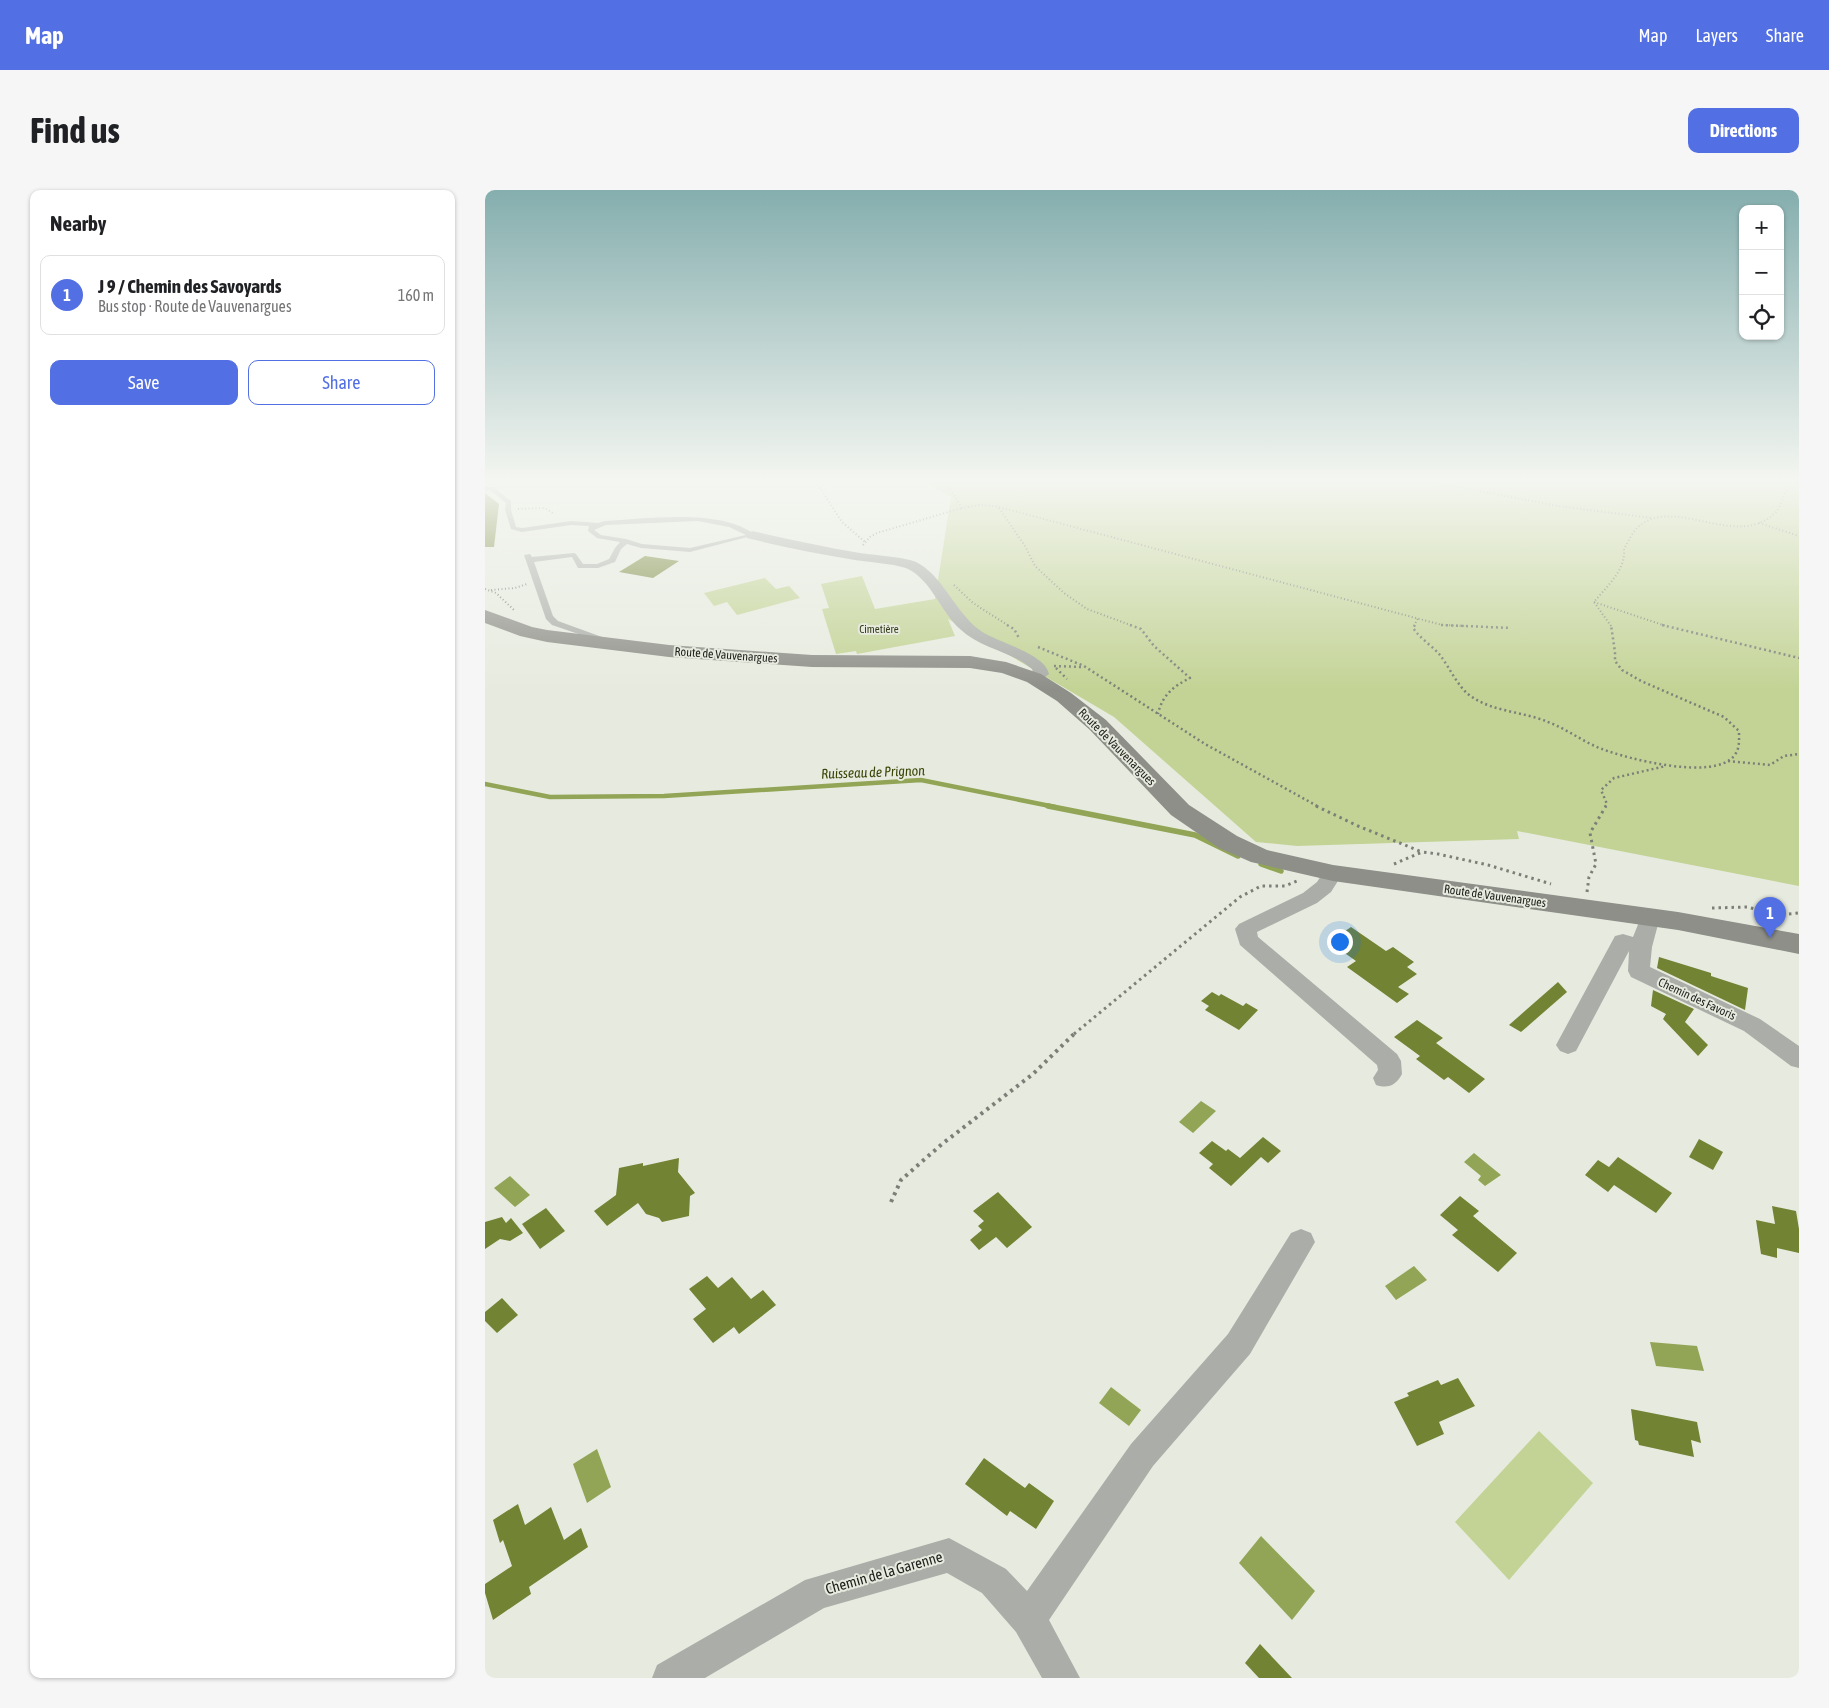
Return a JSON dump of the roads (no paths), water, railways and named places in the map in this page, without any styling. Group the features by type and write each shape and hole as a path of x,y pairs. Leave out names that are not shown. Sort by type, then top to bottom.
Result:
{"main road":[{"name":"Route de Vauvenargues","path":"485,616 527,632 627,647 812,661 1036,664 1160,791 1202,827 1228,842 1260,856 1322,871 1678,921 1791,928"}],"street":[{"path":"829,551 911,565 923,574 964,625 997,646 1036,664"},
{"path":"1322,871 1324,887 1311,898 1246,928 1248,940 1389,1061 1390,1074 1385,1078"},
{"name":"Chemin des Favoris","path":"1650,917 1641,947 1639,971 1752,1024 1799,1059"},
{"path":"1569,1045 1623,941 1641,947"},
{"path":"1029,1619 1142,1454 1239,1344 1301,1242"},
{"name":"Chemin de la Garenne","path":"670,1678 817,1592 949,1555 994,1581 1029,1619 1062,1678"}],"lane":[{"path":"616,551 612,560 598,566 581,566 574,555 529,557 545,609 555,623 588,636 627,647"}],"waterway":[{"name":"Ruisseau de Prignon","path":"485,784 550,797 664,796 921,780 1055,807"},
{"name":"Ruisseau de Prignon","path":"1048,806 1195,835 1238,856"},
{"name":"Ruisseau de Prignon","path":"1261,864 1281,871"}],"place":[{"name":"J 9 / Chemin des Savoyards","path":"1770,938"}],"park label":[{"name":"Cimetière","path":"879,629"}]}
